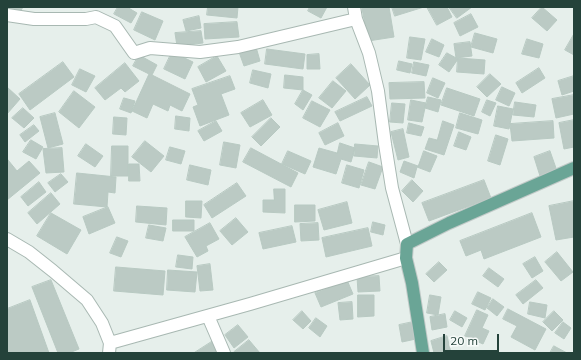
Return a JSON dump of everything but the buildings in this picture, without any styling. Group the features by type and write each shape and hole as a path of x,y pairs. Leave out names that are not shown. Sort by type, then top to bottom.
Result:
{"main road":[{"path":"423,353 412,283 406,258 407,244 449,223 574,168"}],"street":[{"path":"354,7 356,19 369,52 378,91 392,188 407,244"},
{"path":"7,15 34,19 86,19 95,12 115,26 134,53 150,48 200,52 238,47 356,19"},
{"path":"7,240 29,252 87,300 102,323 109,348 208,316 406,258"},
{"path":"208,316 224,353"}]}
